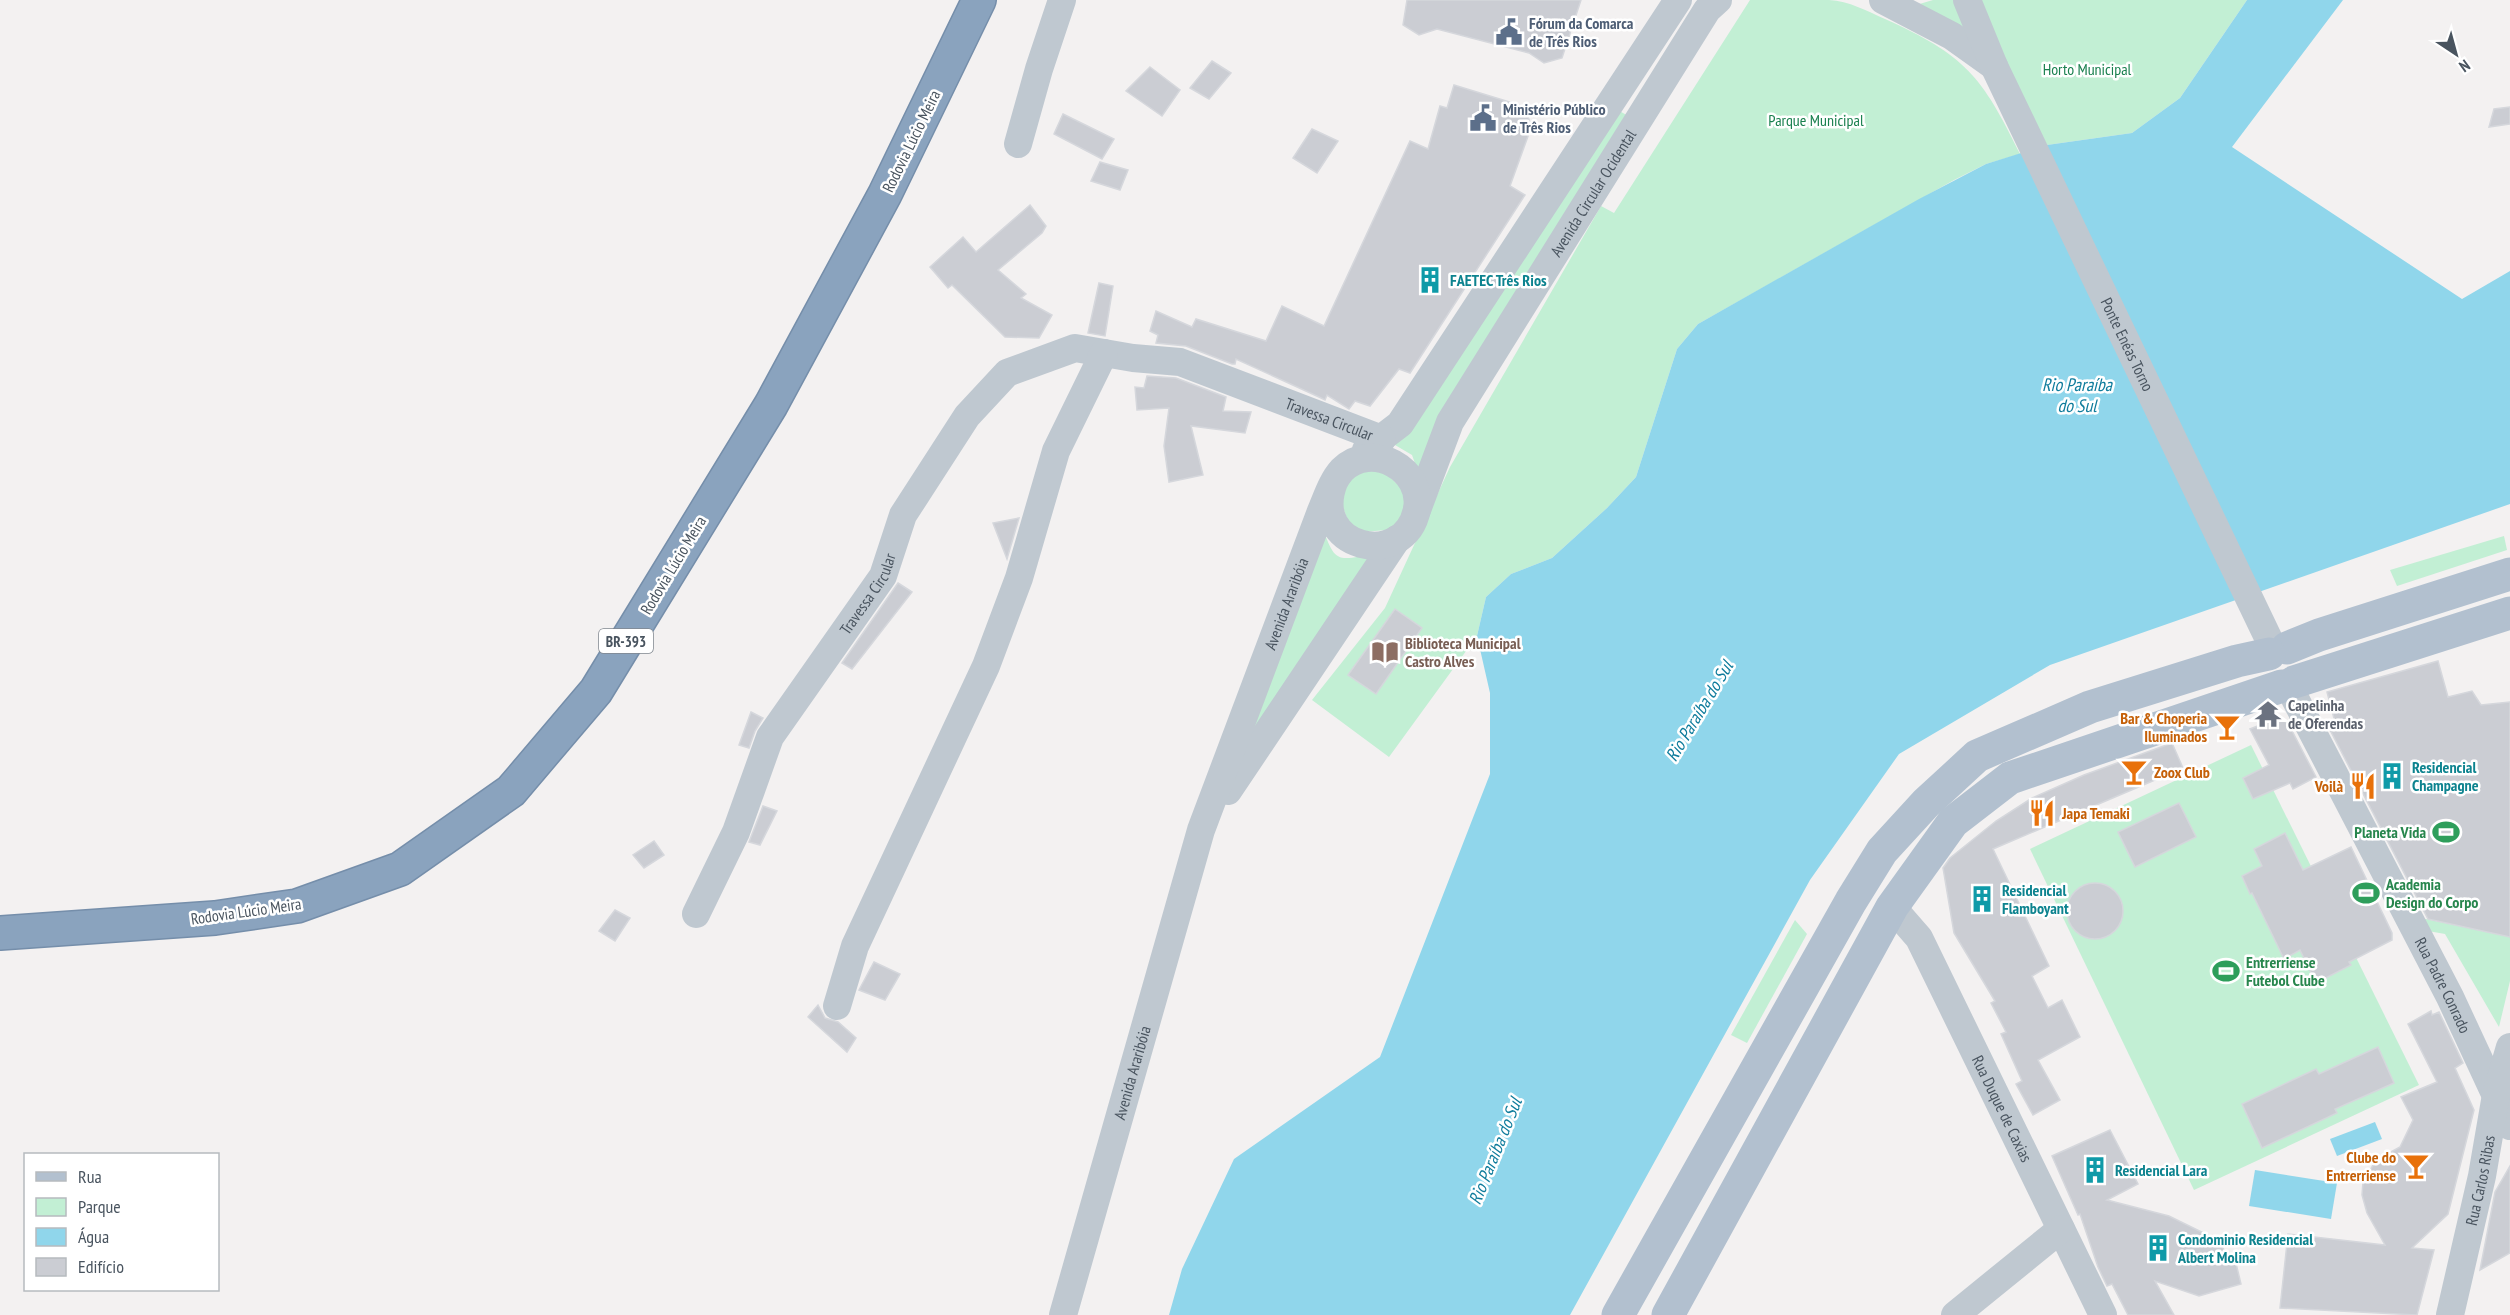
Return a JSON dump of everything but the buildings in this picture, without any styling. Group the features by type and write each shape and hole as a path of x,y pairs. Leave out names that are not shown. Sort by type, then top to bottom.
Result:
{"highway":[{"name":"Rodovia Lúcio Meira","path":"0,933 215,918 297,906 400,869 511,791 596,691 771,405 885,194 979,0"}],"main road":[{"path":"1618,1315 1851,901 1882,851 1926,803 1977,756 2090,707 2237,661 2273,643 2319,635 2510,574"},
{"path":"1668,1315 1892,907 1953,822 2010,778 2510,613"},
{"path":"2273,643 2264,665 2264,671 2270,681 2288,685"}],"street":[{"path":"1018,144 1038,69 1062,0"},
{"name":"Avenida Circular Ocidental","path":"1339,476 1400,424 1678,0"},
{"name":"Avenida Circular Ocidental","path":"1397,539 1408,530 1414,518 1450,422 1707,10 1718,0"},
{"path":"1884,0 1906,0"},
{"path":"1884,0 1952,36 1994,66"},
{"name":"Ponte Enéas Torno","path":"1967,0 1994,66 2273,643"},
{"path":"1617,92 1646,109"},
{"name":"Travessa Circular","path":"696,914 736,832 770,737 883,576 903,515 967,416 1007,374 1075,348 1180,362 1382,439"},
{"path":"837,1006 855,946 918,807 986,666 1019,578 1056,451 1104,353"},
{"path":"1397,539 1386,544 1363,545 1343,535 1331,515 1329,504 1339,476 1351,464 1370,458 1380,458 1398,465 1406,472 1416,488 1414,518"},
{"name":"Avenida Araribóia","path":"1063,1315 1201,830 1321,511 1339,476"},
{"name":"Avenida Araribóia","path":"1201,830 1397,539"},
{"name":"Rua Padre Conrado","path":"2288,685 2450,998 2510,1126"},
{"name":"Rua Duque de Caxias","path":"1892,907 1919,938 2103,1315"},
{"name":"Rua Carlos Ribas","path":"2450,1315 2482,1176 2496,1095 2510,1047"},
{"path":"1955,1315 2061,1229"}],"green space":[{"name":"Parque Municipal","path":"1750,0 1844,2 1885,19 1934,44 1953,57 1982,86 2007,127 2020,154 1986,164 1954,180 1698,324 1677,349 1636,477 1607,508 1552,558 1511,574 1486,597 1477,636 1389,757 1312,700 1385,608 1450,467 1601,206 1614,213"},
{"path":"1933,0 1961,0 1983,54 1906,8"},
{"name":"Horto Municipal","path":"1980,0 2247,0 2180,98 2132,133 2047,145 1994,43"},
{"path":"1611,106 1635,120 1421,480 1412,455 1395,445"},
{"path":"1376,464 1410,496 1398,529 1352,533 1337,490 1343,479"},
{"path":"1321,523 1330,546 1338,556 1352,558 1376,553 1235,765"},
{"path":"2504,536 2507,550 2397,586 2390,570"},
{"path":"2251,745 2419,1085 2194,1190 2030,849"},
{"path":"2421,918 2510,937 2510,981 2499,1027 2445,934 2428,931"},
{"path":"1795,920 1807,934 1747,1043 1731,1035"}],"water":[{"name":"Rio Paraíba do Sul","path":"2247,0 2343,0 2232,147 2462,299 2510,271 2510,504 2050,665 1899,754 1810,880 1570,1315 1169,1315 1182,1269 1234,1159 1380,1057 1490,774 1490,693 1477,636 1486,597 1511,574 1552,558 1607,508 1636,477 1677,349 1698,324 1919,199 1986,164 2047,145 2132,133 2180,98"},
{"path":"2375,1122 2382,1139 2337,1156 2330,1139"},
{"path":"2255,1170 2337,1183 2331,1219 2249,1206"}],"place":[{"name":"Fórum da Comarca de Três Rios","path":"1509,32"},
{"name":"Ministério Público de Três Rios","path":"1483,118"},
{"name":"FAETEC Três Rios","path":"1430,280"},
{"name":"Biblioteca Municipal Castro Alves","path":"1385,652"},
{"name":"Capelinha de Oferendas","path":"2268,714"},
{"name":"Bar & Choperia Iluminados","path":"2227,727"},
{"name":"Zoox Club","path":"2134,772"},
{"name":"Residencial Champagne","path":"2392,776"},
{"name":"Voilà","path":"2363,786"},
{"name":"Japa Temaki","path":"2042,813"},
{"name":"Planeta Vida","path":"2446,832"},
{"name":"Academia Design do Corpo","path":"2366,893"},
{"name":"Residencial Flamboyant","path":"1982,899"},
{"name":"Entrerriense Futebol Clube","path":"2226,971"},
{"name":"Clube do Entrerriense","path":"2416,1166"},
{"name":"Residencial Lara","path":"2095,1170"},
{"name":"Condominio Residencial Albert Molina","path":"2158,1248"}]}
